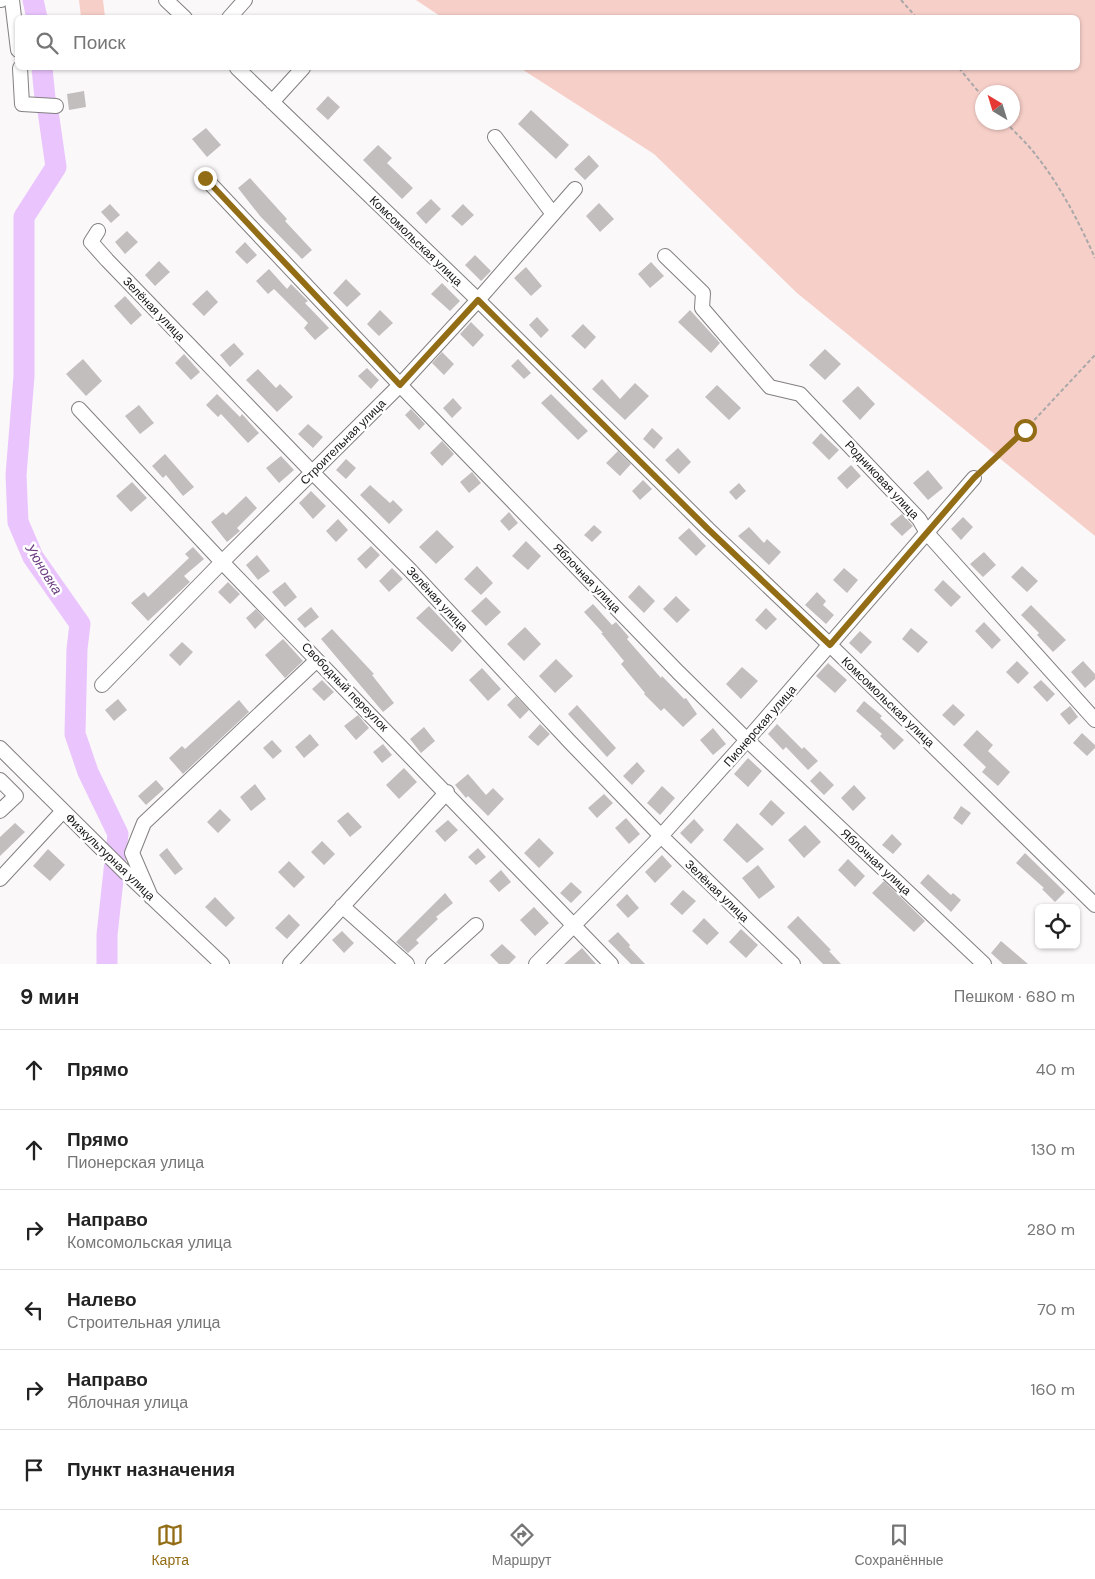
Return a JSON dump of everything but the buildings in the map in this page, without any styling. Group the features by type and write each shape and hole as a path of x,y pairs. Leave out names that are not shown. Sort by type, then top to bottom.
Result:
{"street":[{"path":"12,0 15,25"},
{"path":"166,0 182,15"},
{"path":"232,15 245,0"},
{"path":"20,70 22,104 56,106"},
{"name":"Комсомольская улица","path":"239,70 478,300 708,529 830,645 1095,905"},
{"path":"272,102 301,70"},
{"path":"495,137 553,214"},
{"name":"Яблочная улица","path":"205,178 400,385 671,665 747,740 984,964"},
{"name":"Строительная улица","path":"102,685 222,562 400,385 478,300 574,189"},
{"name":"Зелёная улица","path":"98,231 91,242 313,473 409,569 570,742 661,836 793,964"},
{"name":"Родниковая улица","path":"665,256 703,293 702,308 770,388 800,394 919,518 927,533 1095,720"},
{"name":"Свободный переулок","path":"80,409 222,562 447,792 611,964"},
{"name":"Пионерская улица","path":"536,964 661,836 747,740 974,478"},
{"path":"151,897 132,853 144,823 317,660"},
{"name":"Физкультурная улица","path":"0,748 126,873 222,964"},
{"path":"0,780 16,796 0,811"},
{"path":"290,964 447,792"},
{"path":"0,879 63,811"},
{"path":"342,906 406,964"},
{"path":"433,964 476,925"}],"path":[{"path":"901,0 914,15"},
{"path":"961,70 975,87"},
{"path":"1013,130 1035,153 1055,183 1095,258"},
{"path":"974,478 1025,430 1095,355"}],"shaded area":[{"path":"79,0 103,0 105,15 81,15"},
{"path":"416,0 1095,0 1095,536 797,293 654,154 523,70 1080,70 1080,15 438,15"}],"waterway":[{"name":"Уюновка","path":"33,0 36,15"},
{"name":"Уюновка","path":"42,70 45,98"},
{"name":"Уюновка","path":"48,111 56,167 24,217 24,376 16,475 18,522 33,557 80,624 77,649 75,734 88,772 118,834 107,935 107,964"}],"route":[{"path":"205,178 400,385 478,300 708,529 830,645 974,478 1025,430"}]}
